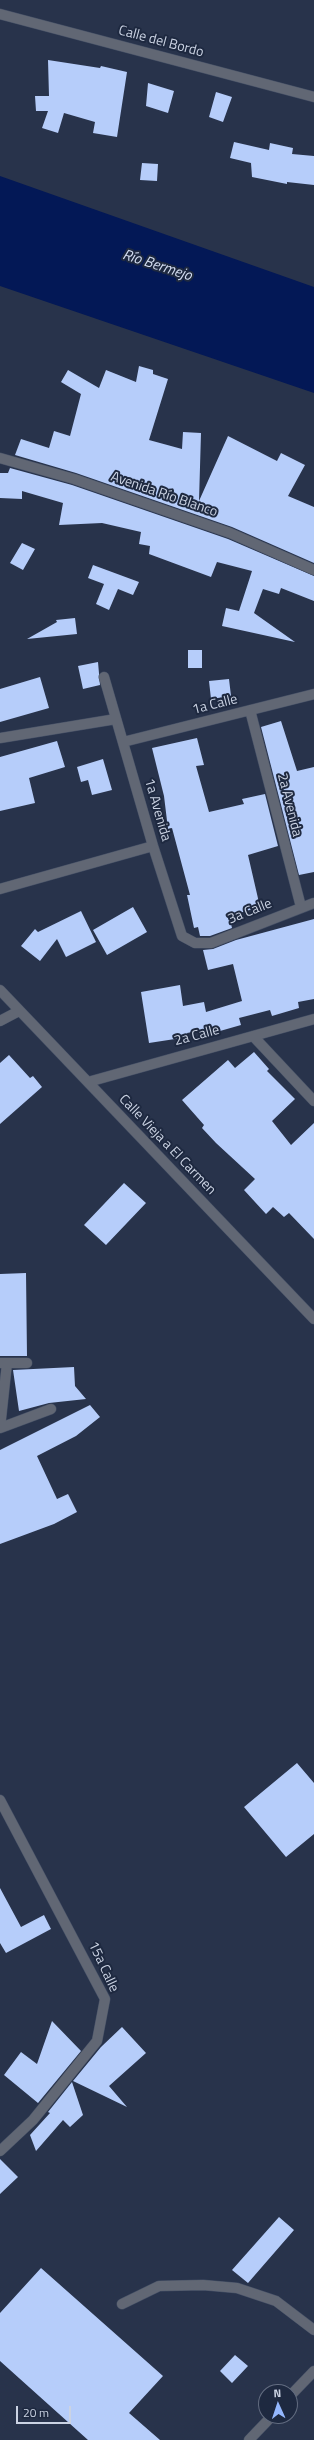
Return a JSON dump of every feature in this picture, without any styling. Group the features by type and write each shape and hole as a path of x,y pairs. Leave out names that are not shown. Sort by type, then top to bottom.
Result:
{"street":[{"name":"Calle del Bordo","path":"0,14 314,97"},
{"name":"Avenida Río Blanco","path":"0,458 74,479 230,533 314,570"},
{"name":"1a Avenida","path":"104,677 153,846 182,936 195,943"},
{"name":"1a Calle","path":"123,742 314,694"},
{"name":"2a Avenida","path":"250,710 300,907"},
{"path":"0,738 116,719"},
{"path":"0,889 153,846"},
{"name":"3a Calle","path":"195,943 211,943 300,907 314,903"},
{"name":"Calle Vieja a El Carmen","path":"0,990 314,1319"},
{"path":"0,1021 19,1010"},
{"name":"2a Calle","path":"88,1082 314,1019"},
{"path":"253,1036 314,1100"},
{"path":"27,1363 4,1363 0,1428 51,1409"},
{"name":"15a Calle","path":"0,1800 105,1999 97,2041 33,2120 0,2151"},
{"path":"122,2304 160,2286 203,2285 237,2288 276,2301 314,2330"},
{"path":"298,2388 314,2371"},
{"path":"249,2440 264,2424"}],"water":[{"name":"Río Bermejo","path":"0,176 314,287 314,393 0,286"}],"building":[{"path":"48,60 100,68 101,66 127,72 117,137 93,133 95,122 64,113 58,133 42,128 48,111 36,111 35,96 49,96"},
{"path":"148,83 174,91 168,113 146,106"},
{"path":"216,92 232,97 223,122 209,117"},
{"path":"234,142 269,150 270,143 293,148 292,154 314,156 314,185 287,182 287,184 252,177 251,163 230,158"},
{"path":"142,163 158,164 157,181 140,180"},
{"path":"139,366 153,370 153,374 168,379 149,440 182,449 183,432 201,433 199,501 228,436 277,461 281,453 305,465 288,496 314,507 314,563 232,527 76,473 15,455 21,439 49,448 54,431 70,436 81,394 61,382 68,370 99,388 106,370 136,382"},
{"path":"10,468 72,485 228,539 314,576 314,601 281,588 279,594 263,589 254,613 295,642 222,626 226,608 239,611 252,571 217,562 211,577 149,554 150,546 139,544 141,532 102,523 59,525 63,503 22,491 22,499 0,498 0,473 8,473"},
{"path":"22,543 35,549 23,570 10,563"},
{"path":"93,565 139,582 133,595 118,589 109,610 96,604 104,584 88,578"},
{"path":"75,618 77,634 27,639 57,622 56,620"},
{"path":"188,650 202,650 202,668 188,668"},
{"path":"98,662 100,685 83,689 78,666"},
{"path":"40,677 49,708 0,722 0,689"},
{"path":"229,679 231,696 211,699 209,681"},
{"path":"281,721 297,771 314,767 314,872 299,875 261,727"},
{"path":"197,738 204,765 196,766 209,812 244,804 242,799 265,794 278,846 248,855 260,907 229,916 232,928 210,936 200,936 198,927 194,928 187,895 190,895 172,828 168,829 164,796 152,748"},
{"path":"57,741 65,767 29,778 35,803 0,811 0,757"},
{"path":"103,759 112,790 92,795 88,780 81,782 77,767"},
{"path":"133,907 147,932 107,955 93,930"},
{"path":"81,911 96,942 66,957 57,939 40,961 21,946 35,929 38,932"},
{"path":"314,919 314,999 298,1002 299,1008 272,1016 270,1010 239,1018 241,1025 220,1031 219,1027 187,1033 188,1037 149,1043 141,992 180,985 183,1006 204,1002 206,1012 242,1001 233,964 208,970 203,950 213,949 236,940"},
{"path":"254,1052 269,1069 267,1071 295,1099 272,1121 291,1145 314,1123 314,1239 289,1213 284,1217 273,1207 266,1214 244,1190 255,1179 202,1128 204,1125 182,1100 228,1060 235,1068"},
{"path":"9,1055 30,1078 33,1076 42,1087 0,1124 0,1063"},
{"path":"124,1183 146,1203 106,1245 84,1225"},
{"path":"26,1273 27,1356 0,1356 0,1274"},
{"path":"74,1367 75,1386 86,1399 49,1403 19,1411 13,1370"},
{"path":"90,1405 100,1417 76,1436 37,1456 57,1499 68,1494 77,1512 54,1524 0,1544 0,1450"},
{"path":"297,1763 314,1783 314,1834 286,1857 244,1807"},
{"path":"0,1888 21,1927 44,1915 51,1929 6,1953 0,1943"},
{"path":"52,2021 81,2051 38,2103 4,2075 21,2052 37,2064"},
{"path":"122,2027 146,2053 109,2086 127,2107 73,2081 101,2047"},
{"path":"72,2082 83,2115 70,2127 63,2120 36,2151 30,2135 50,2113 48,2112"},
{"path":"0,2159 18,2177 0,2194"},
{"path":"279,2217 294,2230 248,2283 232,2270"},
{"path":"41,2268 163,2376 129,2413 160,2440 88,2440 0,2361 0,2313"},
{"path":"235,2355 248,2366 232,2383 220,2371"}]}
